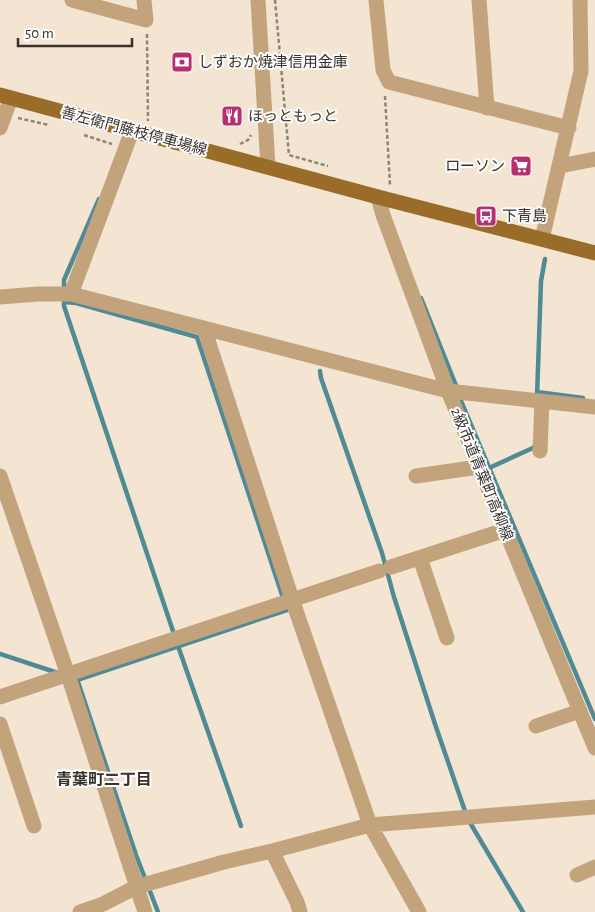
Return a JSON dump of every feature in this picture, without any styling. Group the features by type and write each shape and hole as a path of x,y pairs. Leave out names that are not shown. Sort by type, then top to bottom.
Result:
{"main road":[{"name":"善左衛門藤枝停車場線","path":"5,96 378,197"},
{"path":"378,197 595,253"}],"street":[{"path":"72,0 146,20 144,0"},
{"path":"258,0 268,167"},
{"path":"376,0 383,70 389,82 569,128"},
{"path":"479,0 487,108"},
{"path":"542,239 569,128 588,37 580,0"},
{"path":"0,128 5,96"},
{"path":"70,294 132,131"},
{"path":"560,166 595,159"},
{"name":"2級市道青葉町高柳線","path":"378,197 448,391 595,748"},
{"path":"0,297 70,294 448,391 595,407"},
{"path":"204,328 292,599 370,825 419,912"},
{"path":"540,451 542,401"},
{"path":"416,476 479,466"},
{"path":"0,476 68,675 145,912"},
{"path":"0,697 505,530"},
{"path":"420,558 447,638"},
{"path":"536,726 580,711"},
{"path":"0,724 34,826"},
{"path":"80,912 103,904 136,887 224,862 370,825 595,807"},
{"path":"272,851 296,910"},
{"path":"578,875 595,868"}],"path":[{"path":"275,0 289,155 333,168"},
{"path":"146,20 148,124"},
{"path":"383,70 390,185"},
{"path":"16,118 49,125"},
{"path":"238,145 248,140 253,132"},
{"path":"83,134 126,148"}],"waterway":[{"path":"99,199 64,280 64,306 178,646 241,826"},
{"path":"537,397 541,281 545,259"},
{"path":"421,298 457,388"},
{"path":"64,302 76,303 197,337 287,610 77,680"},
{"path":"320,371 382,553 394,597 466,814"},
{"path":"537,392 583,398"},
{"path":"459,396 595,719"},
{"path":"489,468 535,447 535,445"},
{"path":"0,654 58,673"},
{"path":"78,682 136,855 158,912"},
{"path":"469,821 523,912"}],"place":[{"name":"しずおか焼津信用金庫","path":"182,62"},
{"name":"ほっともっと","path":"232,116"},
{"name":"ローソン","path":"521,166"},
{"name":"下青島","path":"486,216"}],"district":[{"name":"青葉町二丁目","path":"104,779"}]}
